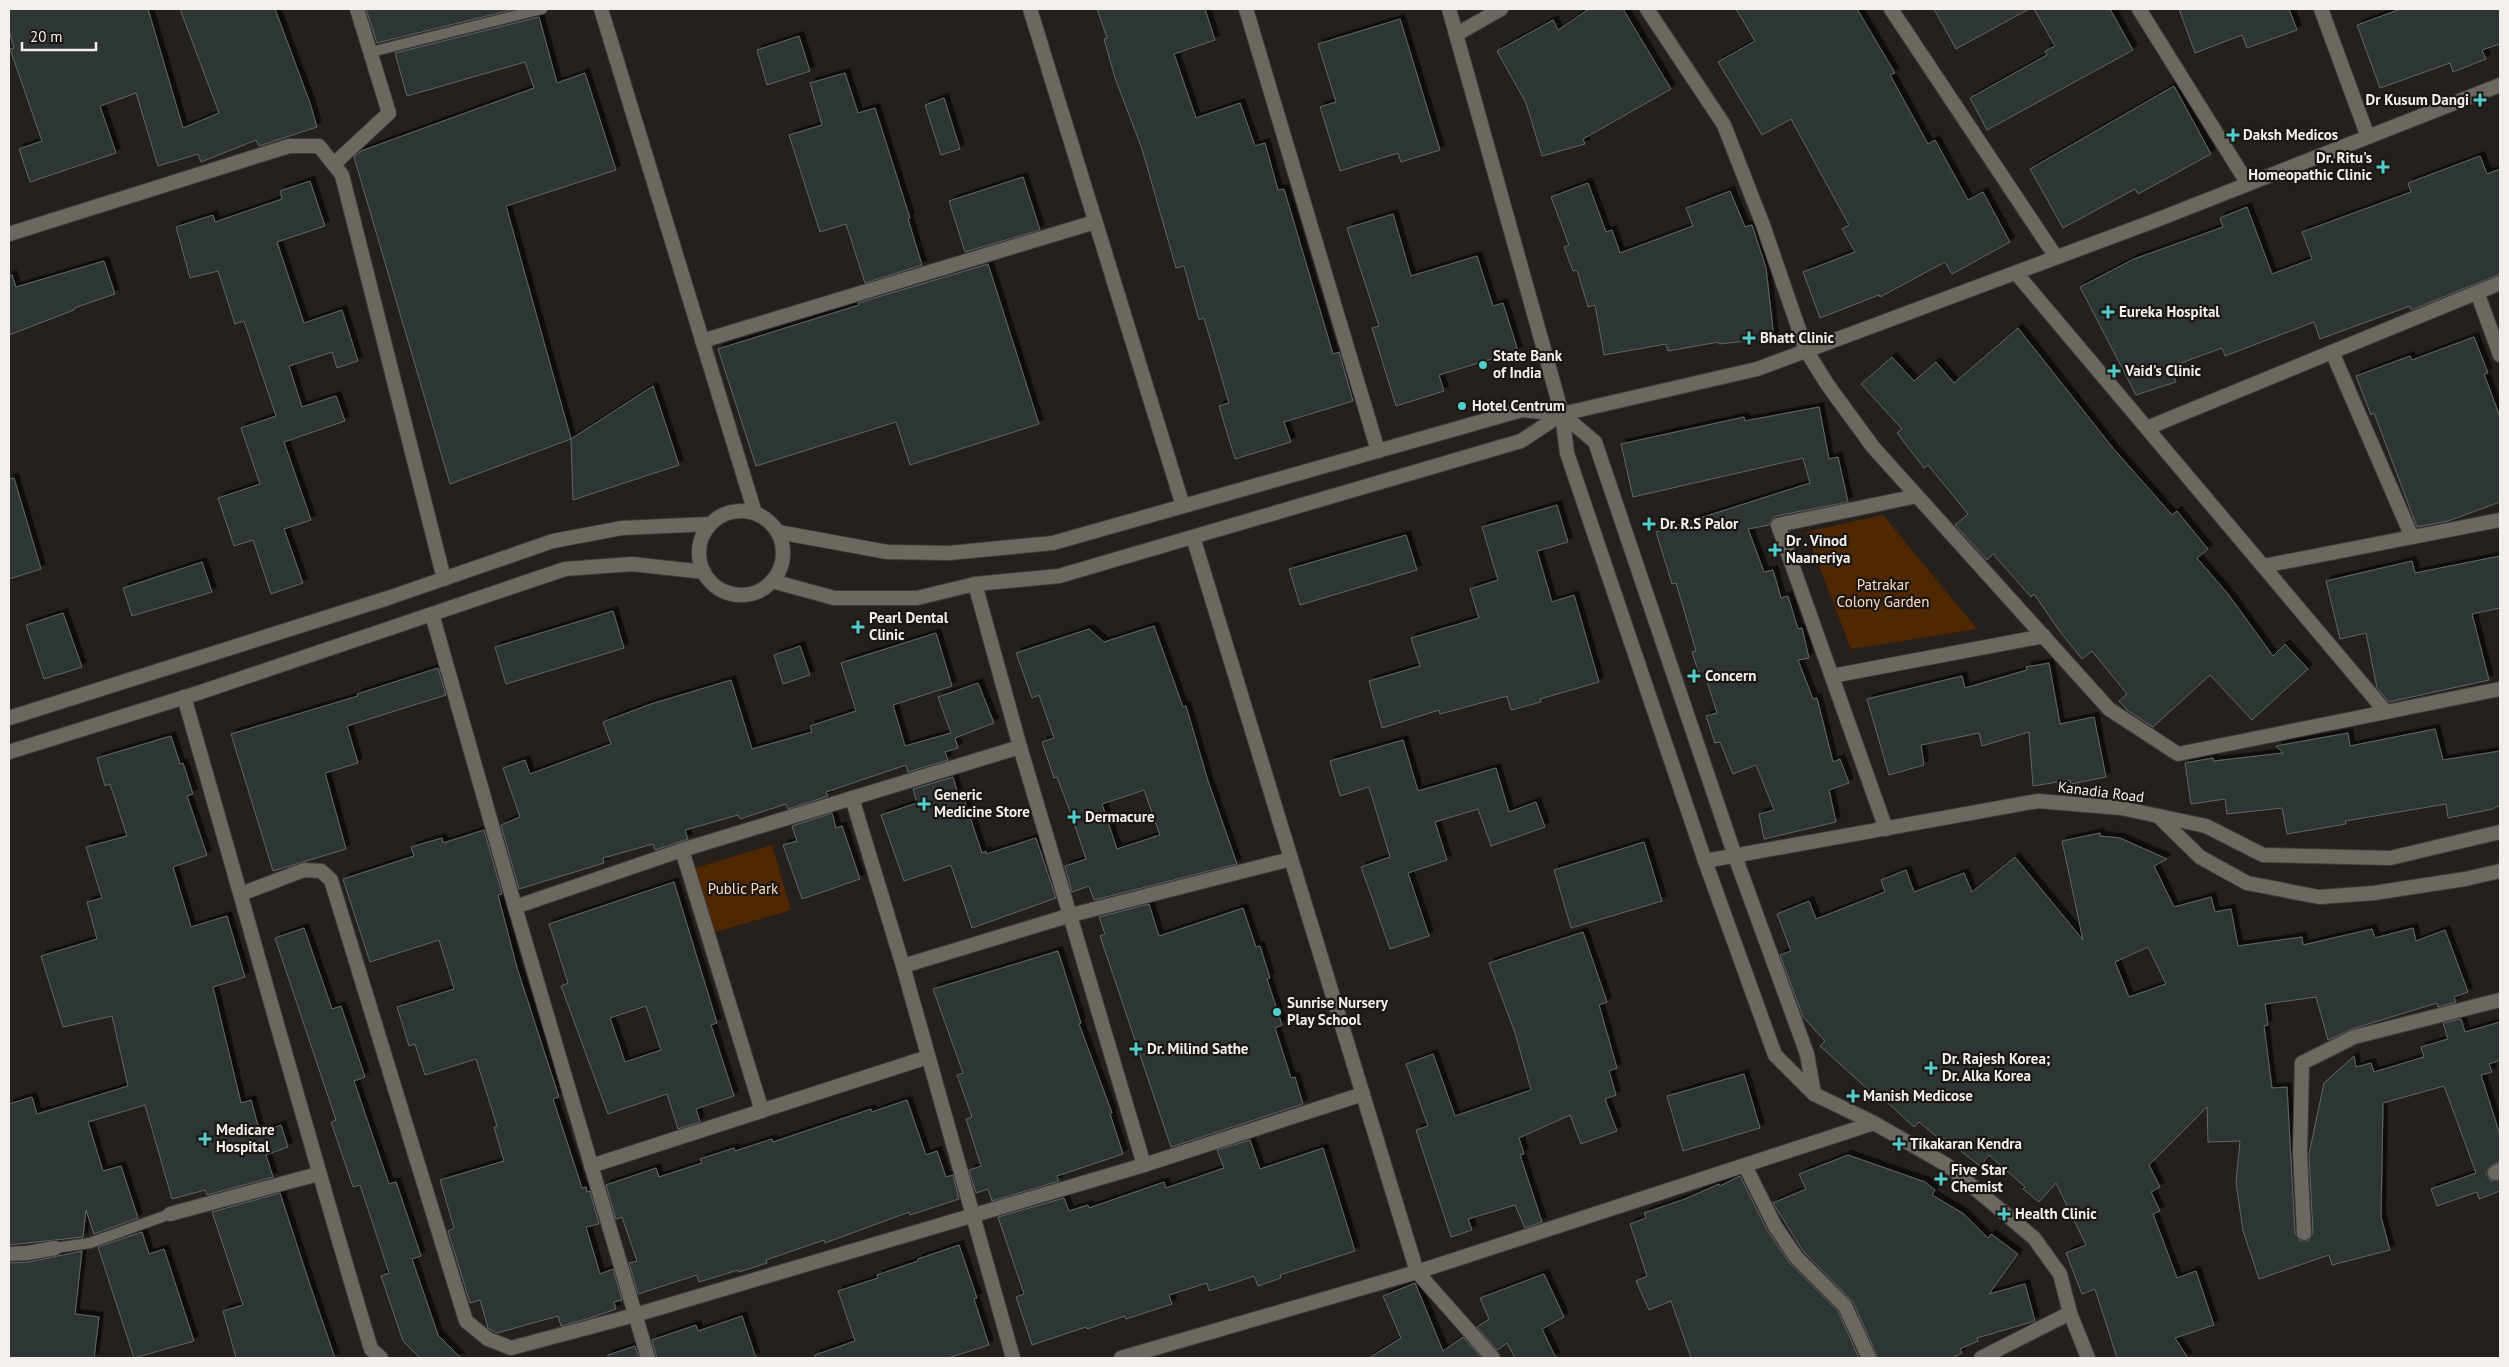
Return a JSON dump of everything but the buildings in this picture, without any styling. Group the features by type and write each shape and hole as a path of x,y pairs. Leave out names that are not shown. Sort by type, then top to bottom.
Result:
{"street":[{"path":"334,164 389,113 357,9"},
{"path":"601,9 755,513"},
{"path":"1030,9 1183,506"},
{"path":"1246,9 1378,451"},
{"path":"1449,9 1562,414 1567,454 1705,861 1775,1055 1814,1094 1874,1123 1946,1165 2034,1238 2060,1274 2070,1313 2088,1358"},
{"path":"1457,34 1501,9"},
{"path":"1647,9 1724,125 1763,225 1806,350 1827,384 1873,447 2109,709 2178,754 2500,689"},
{"path":"1891,9 2056,258"},
{"path":"2138,9 2248,184"},
{"path":"2321,9 2368,137"},
{"path":"778,532 887,552 949,553 1053,543 1522,410 1562,414 1757,369 2056,258 2500,85"},
{"path":"9,234 289,146 319,146 342,175 444,579"},
{"path":"702,341 1096,222"},
{"path":"2016,273 2386,712"},
{"path":"2147,428 2500,283"},
{"path":"2476,292 2500,355"},
{"path":"2332,352 2412,537"},
{"path":"772,581 834,598 917,598 975,584 1059,576 1521,441 1562,414"},
{"path":"1562,414 1595,442 1735,856 1806,1054 1814,1094"},
{"path":"1886,829 1778,525 1917,496"},
{"path":"739,511 755,513 770,522 778,532 784,551 781,567 772,581 760,591 743,595 726,592 712,584 704,572 699,555 702,537 710,524 725,514 739,511"},
{"path":"2263,566 2500,520"},
{"path":"9,718 444,579 553,541 622,528 710,524"},
{"path":"1193,537 1417,1272 1493,1358"},
{"path":"9,752 184,697 565,569 632,564 704,572"},
{"path":"975,584 1020,747 1144,1165"},
{"path":"432,614 514,907 648,1358"},
{"path":"1832,676 2044,636"},
{"path":"184,697 241,894 318,1174 371,1349 381,1358"},
{"path":"514,907 682,850 1020,747"},
{"path":"852,798 903,966 1013,1358"},
{"name":"Kanadia Road","path":"1705,861 2038,801 2121,808 2157,815 2200,857 2247,883 2319,897 2374,893 2465,879 2500,871"},
{"path":"2157,815 2206,826 2263,855 2390,858 2500,832"},
{"path":"682,850 762,1111"},
{"path":"903,966 1071,915 1292,859"},
{"path":"241,894 304,870 321,871 331,880 466,1320 488,1339 511,1348 635,1315 973,1216 1144,1165 1363,1094"},
{"path":"2304,1233 2300,1153 2302,1063 2354,1037 2500,1000"},
{"path":"591,1166 928,1057"},
{"path":"1121,1358 1417,1272 1874,1123"},
{"path":"1745,1166 1775,1226 1796,1257 1845,1306 1869,1358"},
{"path":"170,1214 318,1174"},
{"path":"9,1254 55,1248"},
{"path":"1981,1358 2070,1313"}],"lane":[{"path":"370,52 542,9"},
{"path":"55,1248 90,1243 170,1214"}],"green space":[{"name":"Patrakar Colony Garden","path":"1883,515 1977,629 1851,649 1806,532"},
{"name":"Public Park","path":"772,845 791,910 715,932 695,868"}],"place":[{"name":"Dr Kusum Dangi","path":"2480,100"},
{"name":"Daksh Medicos","path":"2233,135"},
{"name":"Dr. Ritu's Homeopathic Clinic","path":"2383,167"},
{"name":"Eureka Hospital","path":"2108,312"},
{"name":"Bhatt Clinic","path":"1749,338"},
{"name":"State Bank of India","path":"1483,365"},
{"name":"Vaid's Clinic","path":"2114,371"},
{"name":"Hotel Centrum","path":"1462,406"},
{"name":"Dr. R.S Palor","path":"1649,524"},
{"name":"Dr . Vinod Naaneriya","path":"1775,550"},
{"name":"Pearl Dental Clinic","path":"858,627"},
{"name":"Concern","path":"1694,676"},
{"name":"Generic Medicine Store","path":"924,804"},
{"name":"Dermacure","path":"1074,817"},
{"name":"Sunrise Nursery Play School","path":"1277,1012"},
{"name":"Dr. Milind Sathe","path":"1136,1049"},
{"name":"Dr. Rajesh Korea; Dr. Alka Korea","path":"1931,1068"},
{"name":"Manish Medicose","path":"1853,1096"},
{"name":"Medicare Hospital","path":"205,1139"},
{"name":"Tikakaran Kendra","path":"1899,1144"},
{"name":"Five Star Chemist","path":"1941,1179"},
{"name":"Health Clinic","path":"2004,1214"}]}
